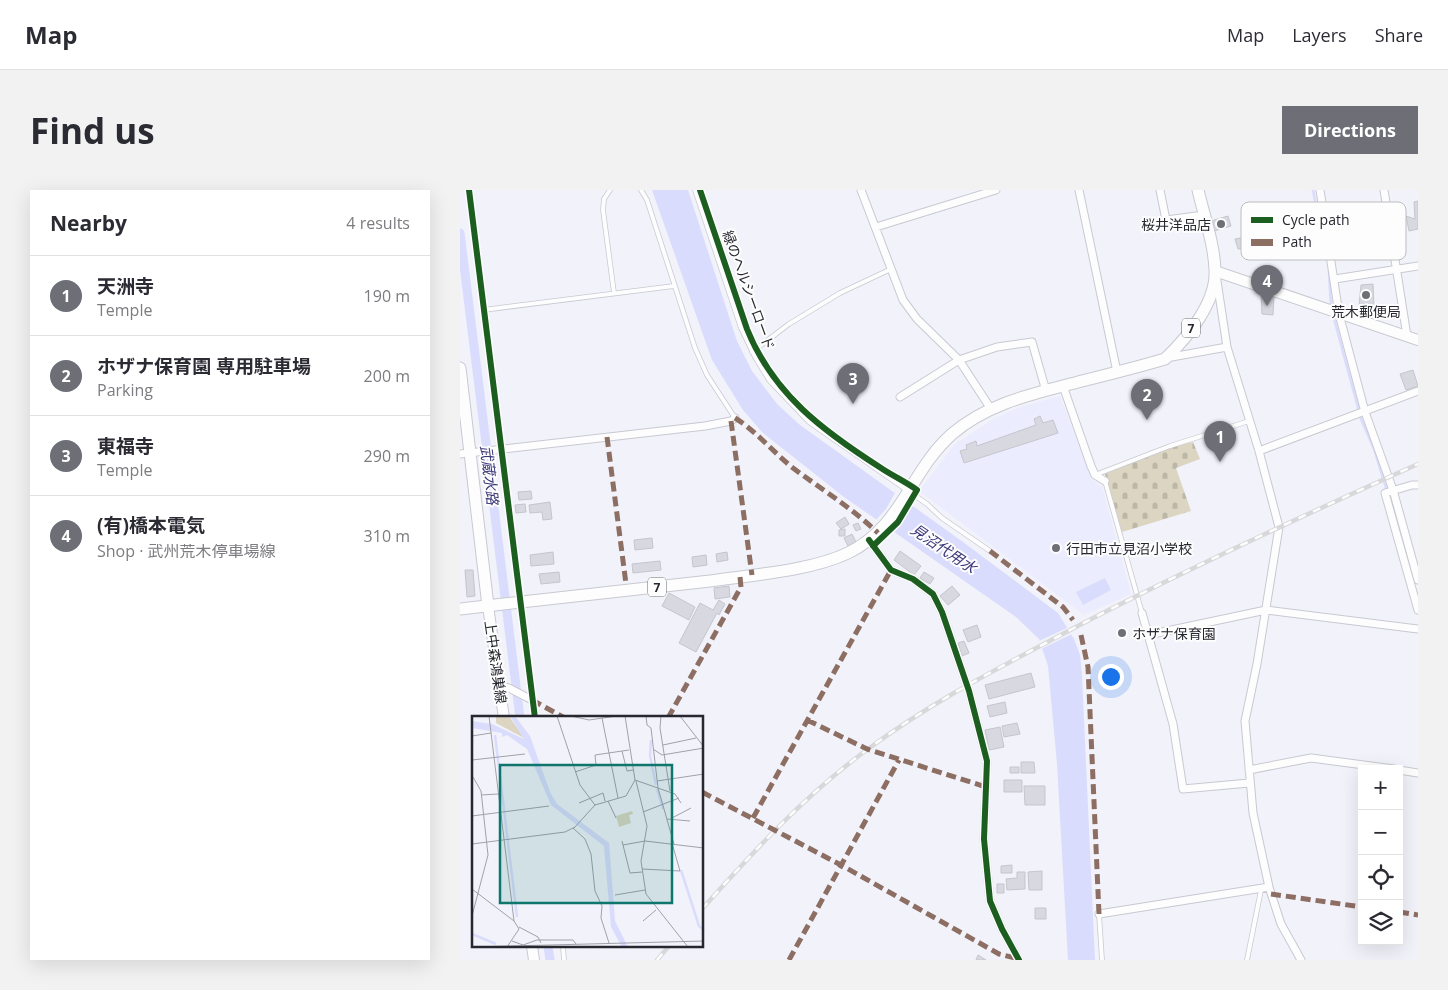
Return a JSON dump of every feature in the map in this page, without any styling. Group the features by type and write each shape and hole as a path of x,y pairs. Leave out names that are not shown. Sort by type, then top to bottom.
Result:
{"main road":[{"name":"7","path":"460,609 740,577 812,565 840,557 869,540 881,530 897,511 929,460 952,434 991,409 1021,397 1165,359 1180,344 1206,304 1212,289 1215,271 1198,190"},
{"path":"1215,271 1418,340"},
{"path":"460,368 488,606"},
{"name":"上中森鴻巣線","path":"488,606 504,687 504,716"}],"street":[{"path":"860,190 908,307 917,319 959,360 991,409"},
{"path":"876,227 996,190"},
{"path":"1078,190 1118,372"},
{"path":"1160,190 1166,220 1204,215"},
{"path":"1331,260 1339,314 1365,412 1393,490 1418,580"},
{"path":"1395,260 1407,336"},
{"path":"1334,279 1418,266"},
{"path":"1215,271 1227,347 1260,451 1279,527 1266,610 1245,721 1252,813 1269,887 1281,924 1301,960"},
{"path":"900,397 959,360 997,347 1032,342 1046,391"},
{"path":"1165,359 1227,347"},
{"path":"1063,386 1095,475 1105,481"},
{"path":"1260,451 1418,391"},
{"path":"470,453 705,426 731,421 735,418"},
{"path":"1416,484 1385,493 1418,610"},
{"path":"869,540 891,570 913,579 933,594 942,612 969,691 986,761 984,839 990,901 1002,930 1020,960"},
{"path":"1148,635 1266,610 1418,629"},
{"path":"1142,613 1173,724 1184,789 1249,783"},
{"path":"504,687 531,699"},
{"path":"1249,770 1311,758 1364,765"},
{"path":"1403,770 1418,772"},
{"path":"1099,914 1261,890 1269,887"}],"lane":[{"path":"470,190 499,449 534,716"},
{"path":"610,190 604,199 603,210 614,293"},
{"path":"641,190 647,200 695,348 707,375 735,418"},
{"path":"696,190 741,328 752,352 769,380 798,412 990,552"},
{"path":"752,352 790,324 840,293 892,269"},
{"path":"484,310 674,286"},
{"path":"1095,475 1170,446 1249,421"},
{"path":"1105,481 1142,613"},
{"path":"1248,960 1261,890"},
{"path":"1099,914 1102,960"}],"shaded area":[{"name":"行田市立見沼小学校","path":"1060,396 1092,480 1102,486 1131,594 1084,615 919,491 955,444 995,418 1023,406"}],"green space":[{"path":"1193,442 1200,459 1176,468 1191,511 1122,532 1105,474 1171,447"}],"water":[{"name":"見沼代用水","path":"652,190 688,190 737,341 752,371 777,404 800,425 1058,613 1074,639 1080,655 1082,676 1095,960 1068,960 1057,764 1048,666 1039,639 1016,617 844,497 763,433 743,410 712,360"},
{"path":"1105,578 1111,590 1083,605 1076,592"}],"pier":[{"path":"896,491 913,503 891,533 875,521 886,509"},
{"path":"1071,626 1074,633 1041,649 1037,642"}],"building":[{"path":"1418,201 1418,229 1409,231 1406,216 1415,219 1414,202"},
{"name":"桜井洋品店","path":"1228,216 1231,226 1214,231 1211,221"},
{"path":"1241,238 1241,249 1238,249 1235,239"},
{"path":"1373,284 1374,308 1359,306 1361,285"},
{"path":"1261,294 1274,295 1273,315 1262,314"},
{"path":"1413,370 1418,386 1406,390 1400,374"},
{"path":"1040,416 1043,423 1053,420 1058,433 964,463 960,451 967,449 966,445 976,441 977,446 1036,425 1034,419"},
{"path":"531,491 532,499 519,500 518,492"},
{"path":"550,502 552,519 543,520 542,512 530,513 529,505"},
{"path":"525,504 526,512 516,513 515,505"},
{"path":"845,517 849,524 841,529 836,523"},
{"path":"858,523 861,529 856,531 853,525"},
{"path":"845,529 845,536 839,536 839,530"},
{"path":"852,534 856,542 848,546 844,538"},
{"path":"652,538 653,548 635,550 634,540"},
{"path":"900,551 921,566 914,575 894,560"},
{"path":"553,552 554,564 531,566 530,555"},
{"path":"727,552 728,560 717,562 716,554"},
{"path":"706,555 707,565 693,567 692,557"},
{"path":"660,561 661,570 633,573 632,564"},
{"path":"465,570 473,570 475,596 467,597"},
{"path":"559,572 560,582 541,584 539,574"},
{"path":"924,572 934,578 930,584 920,578"},
{"path":"729,586 730,597 715,599 714,588"},
{"path":"952,586 960,595 948,605 940,596"},
{"path":"669,593 695,607 689,620 662,606"},
{"path":"719,600 725,604 719,615 717,613 696,652 679,643 700,603 713,610"},
{"path":"977,625 981,637 968,642 963,630"},
{"path":"964,641 969,653 962,656 958,643"},
{"path":"1031,673 1035,687 989,699 985,685"},
{"path":"1005,702 1007,713 990,717 987,706"},
{"path":"1017,723 1020,734 1004,737 1002,726"},
{"path":"1000,727 1004,747 989,750 985,730"},
{"path":"1021,762 1034,762 1035,773 1021,773"},
{"path":"1010,767 1019,767 1019,773 1010,773"},
{"path":"1004,780 1022,780 1022,792 1004,792"},
{"path":"1024,786 1045,786 1045,805 1025,805"},
{"path":"1012,865 1012,873 1001,873 1001,866"},
{"path":"1042,871 1042,890 1029,890 1028,872"},
{"path":"1017,872 1025,872 1025,889 1007,890 1006,879 1017,878"},
{"path":"997,884 1004,884 1004,893 997,893"},
{"path":"1035,908 1046,908 1046,919 1035,919"},
{"path":"978,955 986,960 976,960"}],"waterway":[{"path":"1313,190 1315,202"},
{"name":"武蔵水路","path":"460,233 520,716"},
{"path":"1329,272 1331,307"},
{"path":"1333,315 1361,419 1374,449 1395,517"},
{"name":"武蔵水路","path":"548,948 550,960"}],"railway":[{"path":"704,907 781,824 823,785 868,749 919,714 995,670 1116,606 1245,543 1418,464"},
{"path":"657,960 667,948"}],"marked path":[{"path":"735,418 793,468 847,507 878,533"},
{"path":"731,421 752,575"},
{"path":"607,437 626,584"},
{"path":"990,551 1063,607 1073,620"},
{"path":"753,818 891,570"},
{"path":"669,716 741,587 740,577"},
{"path":"1081,635 1088,667 1099,914"},
{"path":"532,700 561,716"},
{"path":"807,720 867,749 986,787"},
{"path":"789,960 899,760"},
{"path":"704,793 841,865 999,954 1019,959"},
{"path":"1271,894 1358,906"},
{"path":"1403,913 1418,915"}],"cycle path":[{"path":"469,190 535,716"},
{"name":"緑のヘルシーロード","path":"700,190 747,329 771,373 802,409 820,425 839,440 917,490 898,522 873,546"},
{"path":"869,540 891,570 913,579 933,594 942,612 969,691 987,761 984,839 990,901 1002,929 1019,960"}],"place":[{"name":"桜井洋品店","path":"1221,224"},
{"name":"荒木郵便局","path":"1366,295"},
{"name":"(有)橋本電気","path":"1267,306"},
{"name":"東福寺","path":"853,404"},
{"name":"ホザナ保育園 専用駐車場","path":"1147,420"},
{"name":"天洲寺","path":"1220,462"},
{"name":"行田市立見沼小学校","path":"1056,548"},
{"name":"ホザナ保育園","path":"1122,633"}]}
